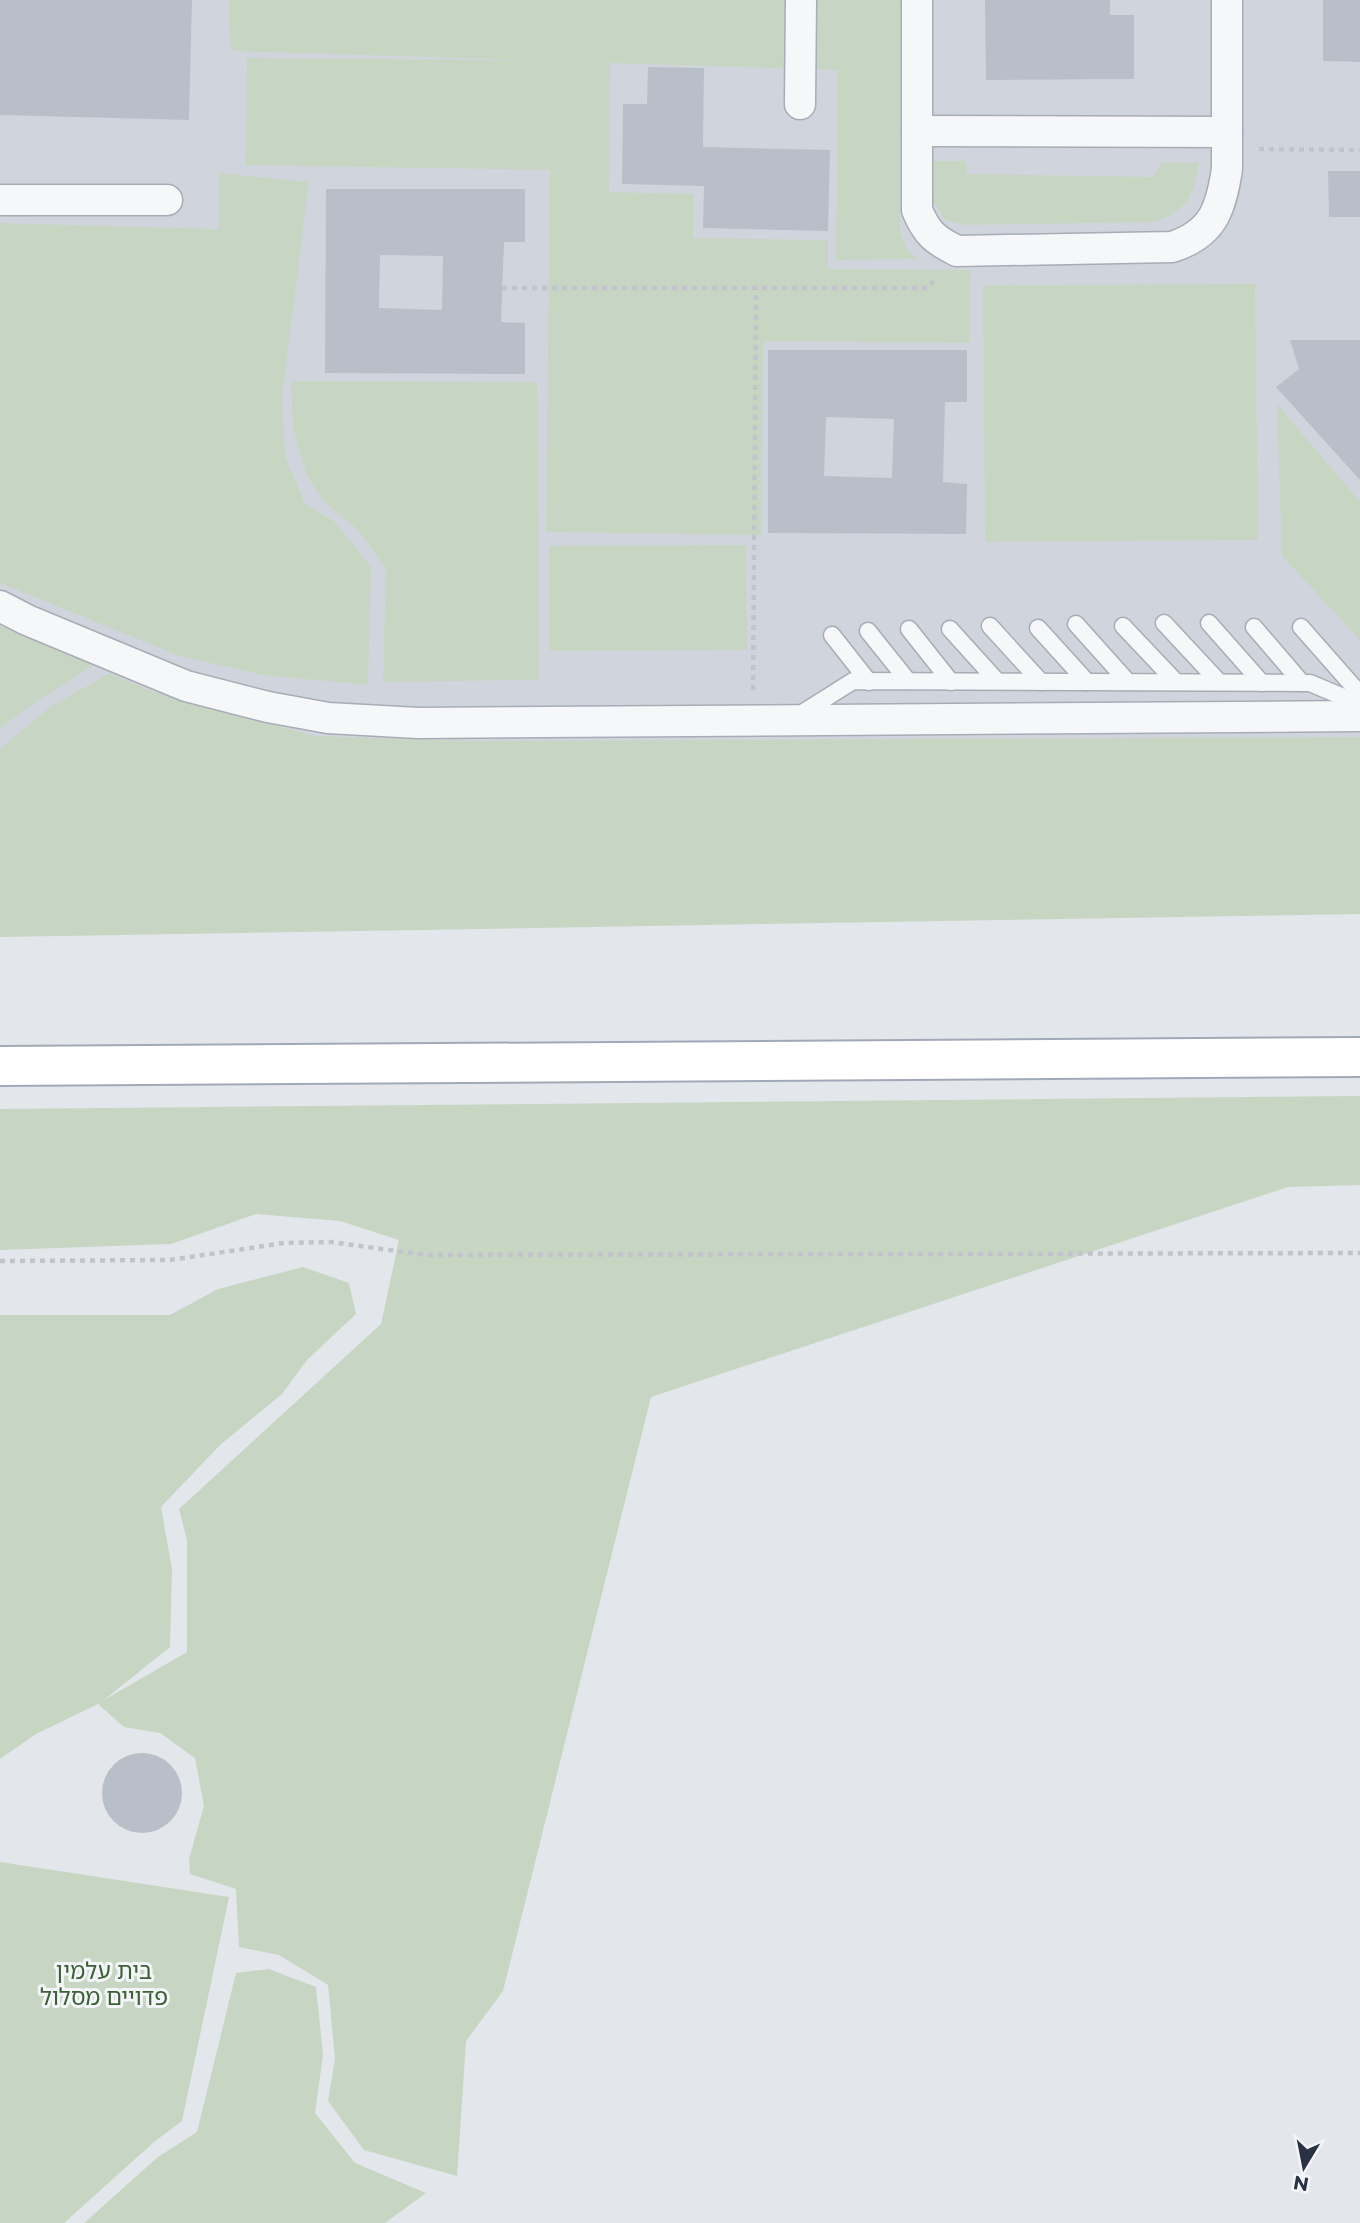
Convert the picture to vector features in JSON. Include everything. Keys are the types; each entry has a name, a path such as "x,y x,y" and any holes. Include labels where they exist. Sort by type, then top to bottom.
{"main road":[{"path":"0,1066 1360,1057"}],"street":[{"path":"800,104 801,0"},
{"path":"917,0 917,210 925,229 937,241 957,251 1172,247 1191,241 1212,223 1223,196 1227,169 1227,0"},
{"path":"917,131 1227,140"},
{"path":"0,200 167,200"},
{"path":"0,606 27,620 186,686 268,707 328,718 418,723 1360,716"}],"lane":[{"path":"1164,623 1219,682"},
{"path":"1209,623 1262,682"},
{"path":"1076,624 1128,682"},
{"path":"990,626 1041,682"},
{"path":"1124,626 1176,682"},
{"path":"1254,627 1302,683"},
{"path":"1301,627 1360,694"},
{"path":"1038,628 1087,682"},
{"path":"909,629 951,682"},
{"path":"950,629 997,681"},
{"path":"867,631 908,681"},
{"path":"832,635 869,682"},
{"path":"791,720 853,681 1310,683 1360,704"}],"path":[{"path":"1227,140 1360,150"},
{"path":"502,288 928,288 957,251"},
{"path":"753,720 756,288"},
{"path":"0,1261 170,1260 284,1243 331,1242 426,1255 1360,1253"}],"shaded area":[{"path":"0,0 1360,0 1360,803 0,911"}],"green space":[{"path":"229,0 901,0 900,233 907,249 918,259 836,260 838,70 610,63 609,192 693,194 693,238 828,240 828,269 970,270 969,343 763,341 761,535 546,532 550,170 246,165 247,58 527,60 231,51"},
{"path":"934,161 966,161 967,174 1153,177 1162,162 1199,163 1187,201 1175,212 1154,222 963,225 945,220 933,201"},
{"path":"219,173 309,182 282,398 285,456 305,504 334,521 371,567 368,685 262,675 180,656 0,583 0,223 219,229"},
{"path":"1255,284 1258,540 985,542 983,285"},
{"path":"291,381 537,382 539,680 383,682 386,568 358,530 323,501 307,476 293,428"},
{"path":"1277,404 1360,502 1360,640 1282,556"},
{"path":"746,545 747,650 550,651 549,546"},
{"path":"0,625 94,665 0,728"},
{"path":"110,673 148,690 314,736 474,741 1360,737 1360,914 0,937 0,749 50,707"},
{"path":"1360,1096 1360,1185 1288,1187 651,1397 503,1991 466,2041 457,2176 364,2150 328,2101 335,2059 328,1985 279,1955 239,1947 236,1889 190,1874 189,1859 204,1806 195,1758 160,1733 124,1727 98,1704 36,1734 0,1759 0,1315 170,1315 218,1289 303,1267 349,1283 356,1314 307,1360 282,1394 220,1445 161,1507 172,1569 170,1647 104,1700 187,1652 187,1540 179,1509 381,1324 399,1240 340,1221 256,1214 171,1244 0,1250 0,1109"},
{"name":"בית עלמין פדויים מסלול","path":"0,1862 229,1897 182,2121 154,2142 64,2223 0,2223"},
{"path":"269,1969 316,1987 323,2055 315,2113 355,2163 426,2193 385,2223 84,2223 158,2157 197,2132 236,1973"}],"building":[{"path":"0,0 192,0 189,120 0,115"},
{"path":"985,0 1110,0 1110,15 1134,15 1134,79 986,80"},
{"path":"1323,0 1360,0 1360,62 1323,61"},
{"path":"648,67 704,68 703,147 830,150 828,231 703,228 704,186 622,184 623,104 647,104"},
{"path":"1328,171 1360,171 1360,217 1329,217"},
{"path":"326,189 525,189 525,242 504,242 501,322 525,323 525,374 325,373","holes":["380,255 443,256 442,310 379,308"]},
{"path":"1290,340 1360,340 1360,480 1276,387 1299,369"},
{"path":"768,350 967,350 967,402 945,402 943,482 967,484 966,534 768,533","holes":["826,417 894,419 892,478 824,476"]},
{"path":"142,1753 157,1756 170,1765 179,1778 182,1793 179,1808 170,1821 157,1830 142,1833 127,1830 114,1821 105,1808 102,1793 105,1778 114,1765 127,1756"}]}
